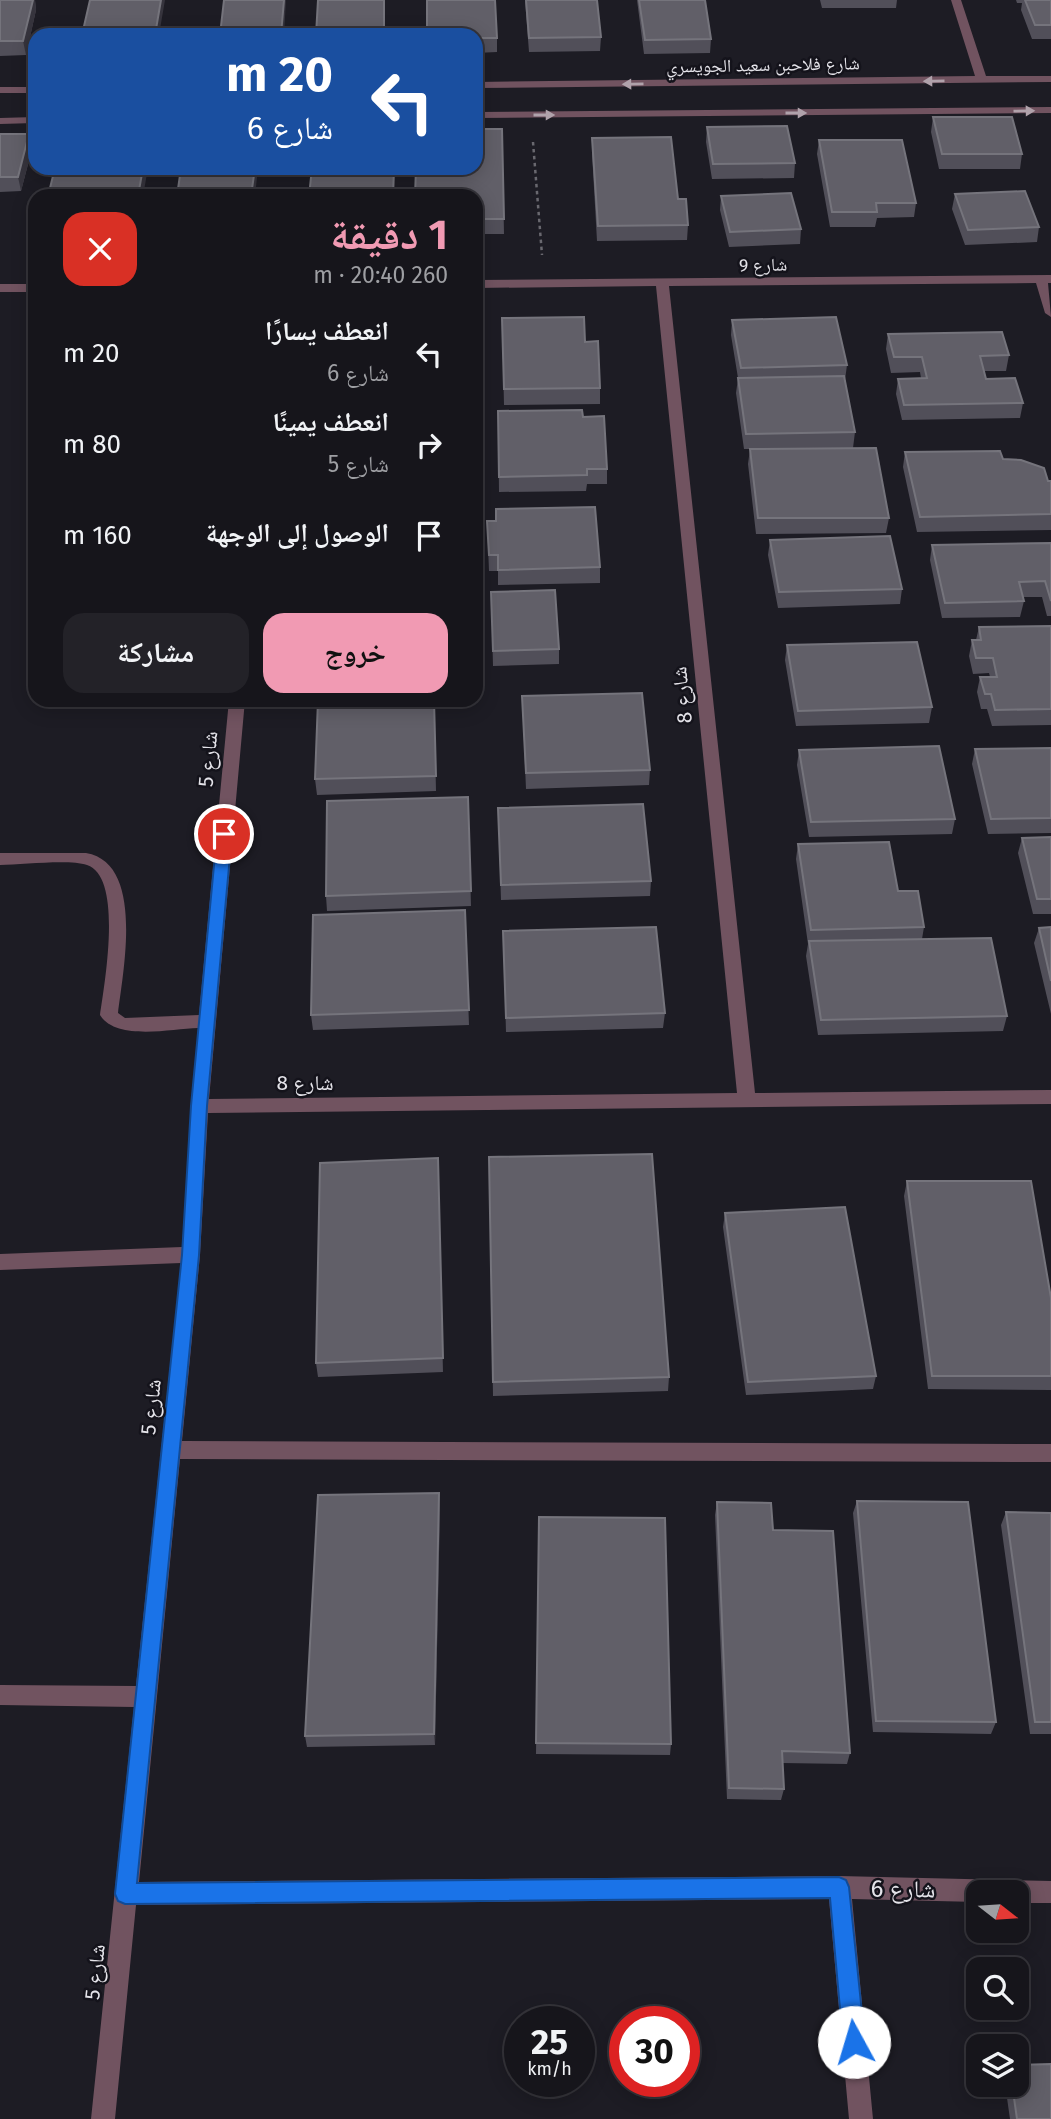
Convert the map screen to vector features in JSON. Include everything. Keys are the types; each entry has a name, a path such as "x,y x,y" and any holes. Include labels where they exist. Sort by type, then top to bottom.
{"street":[{"path":"956,0 982,80"},
{"name":"شارع فلاحبن سعيد الجويسري","path":"483,85 1051,79"},
{"path":"751,113 731,104 728,96 739,88 757,82"},
{"path":"0,90 28,90"},
{"path":"483,115 1051,110"},
{"path":"0,121 28,120"},
{"path":"1046,279 1051,313"},
{"name":"شارع 9","path":"483,284 1046,279"},
{"name":"شارع 8","path":"662,284 747,1102"},
{"path":"0,288 28,288"},
{"name":"شارع 5","path":"103,2119 169,1450 191,1255 199,1106 236,707"},
{"path":"0,859 93,860 109,873 118,913 109,1015 122,1025 207,1021"},
{"name":"شارع 8","path":"199,1106 1051,1097"},
{"path":"0,1262 191,1255"},
{"path":"169,1450 1051,1453"},
{"path":"0,1695 144,1697"},
{"name":"شارع 6","path":"125,1894 839,1887 1051,1892"},
{"name":"شارع 6","path":"839,1887 861,2119"}],"path":[{"path":"531,115 544,284"}],"building":[{"path":"0,0 33,0 23,41 0,41"},
{"path":"90,0 161,0 156,28 84,28"},
{"path":"224,0 284,0 282,28 221,28"},
{"path":"318,0 384,0 384,28 316,28"},
{"path":"427,0 495,0 497,38 483,38 483,28 427,28"},
{"path":"526,0 597,0 601,37 529,38"},
{"path":"639,0 705,0 711,39 645,40"},
{"path":"1025,0 1051,0 1051,25 1035,25"},
{"path":"933,117 1012,117 1022,154 942,154"},
{"path":"787,126 795,163 713,164 707,127"},
{"path":"483,129 502,129 504,219 483,219 483,189 415,189 416,175 483,175"},
{"path":"0,134 28,134 18,177 0,177"},
{"path":"671,137 678,199 686,199 688,225 598,226 592,138"},
{"path":"819,140 902,140 916,203 876,203 877,212 832,212"},
{"path":"53,175 142,175 139,189 50,189"},
{"path":"180,175 254,175 252,189 178,189"},
{"path":"311,175 394,175 393,189 310,189"},
{"path":"1025,191 1039,227 968,230 955,194"},
{"path":"791,193 801,229 730,232 721,196"},
{"path":"584,317 585,342 598,341 600,388 504,389 502,318"},
{"path":"836,317 847,365 741,368 732,320"},
{"path":"1002,332 1009,355 980,356 986,379 1015,378 1023,403 904,405 898,379 927,378 922,357 894,357 888,334"},
{"path":"844,376 855,432 746,434 738,378"},
{"path":"582,410 583,417 604,416 607,469 587,469 587,475 499,477 498,411"},
{"path":"876,448 889,518 758,518 750,449"},
{"path":"1000,451 1003,459 1021,460 1044,468 1048,481 1051,481 1051,514 920,517 905,452"},
{"path":"595,507 600,567 498,570 498,555 489,555 487,521 496,521 496,509"},
{"path":"890,536 902,589 779,592 770,540"},
{"path":"1051,543 1051,601 1045,581 1019,582 1024,601 945,603 932,545"},
{"path":"555,590 559,649 493,651 491,592"},
{"path":"1051,626 1051,709 995,710 991,694 985,694 980,677 997,677 993,658 976,658 972,640 981,640 979,627"},
{"path":"917,642 932,707 798,711 787,645"},
{"path":"642,693 650,770 526,773 522,696"},
{"path":"318,707 434,707 436,776 315,779"},
{"path":"939,746 955,819 811,822 799,750"},
{"path":"1051,748 1051,818 991,819 975,749"},
{"path":"468,797 471,891 326,896 327,801"},
{"path":"643,804 651,881 501,885 498,808"},
{"path":"1051,837 1051,899 1037,899 1022,838"},
{"path":"889,842 898,891 918,891 924,927 811,930 798,844"},
{"path":"465,910 469,1010 311,1015 313,915"},
{"path":"656,927 665,1013 506,1018 503,931"},
{"path":"1051,927 1051,981 1039,928"},
{"path":"991,938 1007,1016 821,1020 809,941"},
{"path":"652,1154 669,1377 493,1382 489,1157"},
{"path":"438,1158 443,1358 316,1363 320,1163"},
{"path":"907,1181 1031,1181 1051,1298 1051,1376 932,1376"},
{"path":"845,1207 876,1376 748,1382 725,1213"},
{"path":"439,1493 434,1734 305,1736 318,1495"},
{"path":"857,1501 968,1502 996,1722 876,1721"},
{"path":"717,1502 771,1503 773,1530 833,1531 850,1753 782,1751 784,1789 729,1788"},
{"path":"1006,1512 1051,1513 1051,1722 1035,1722"},
{"path":"539,1517 665,1518 671,1744 536,1743"},
{"path":"1051,2064 1051,2119 1017,2119 1014,2097 1029,2097 1029,2065"}],"route":[{"path":"224,834 199,1106 191,1255 125,1894 839,1887 854,2042"}]}
